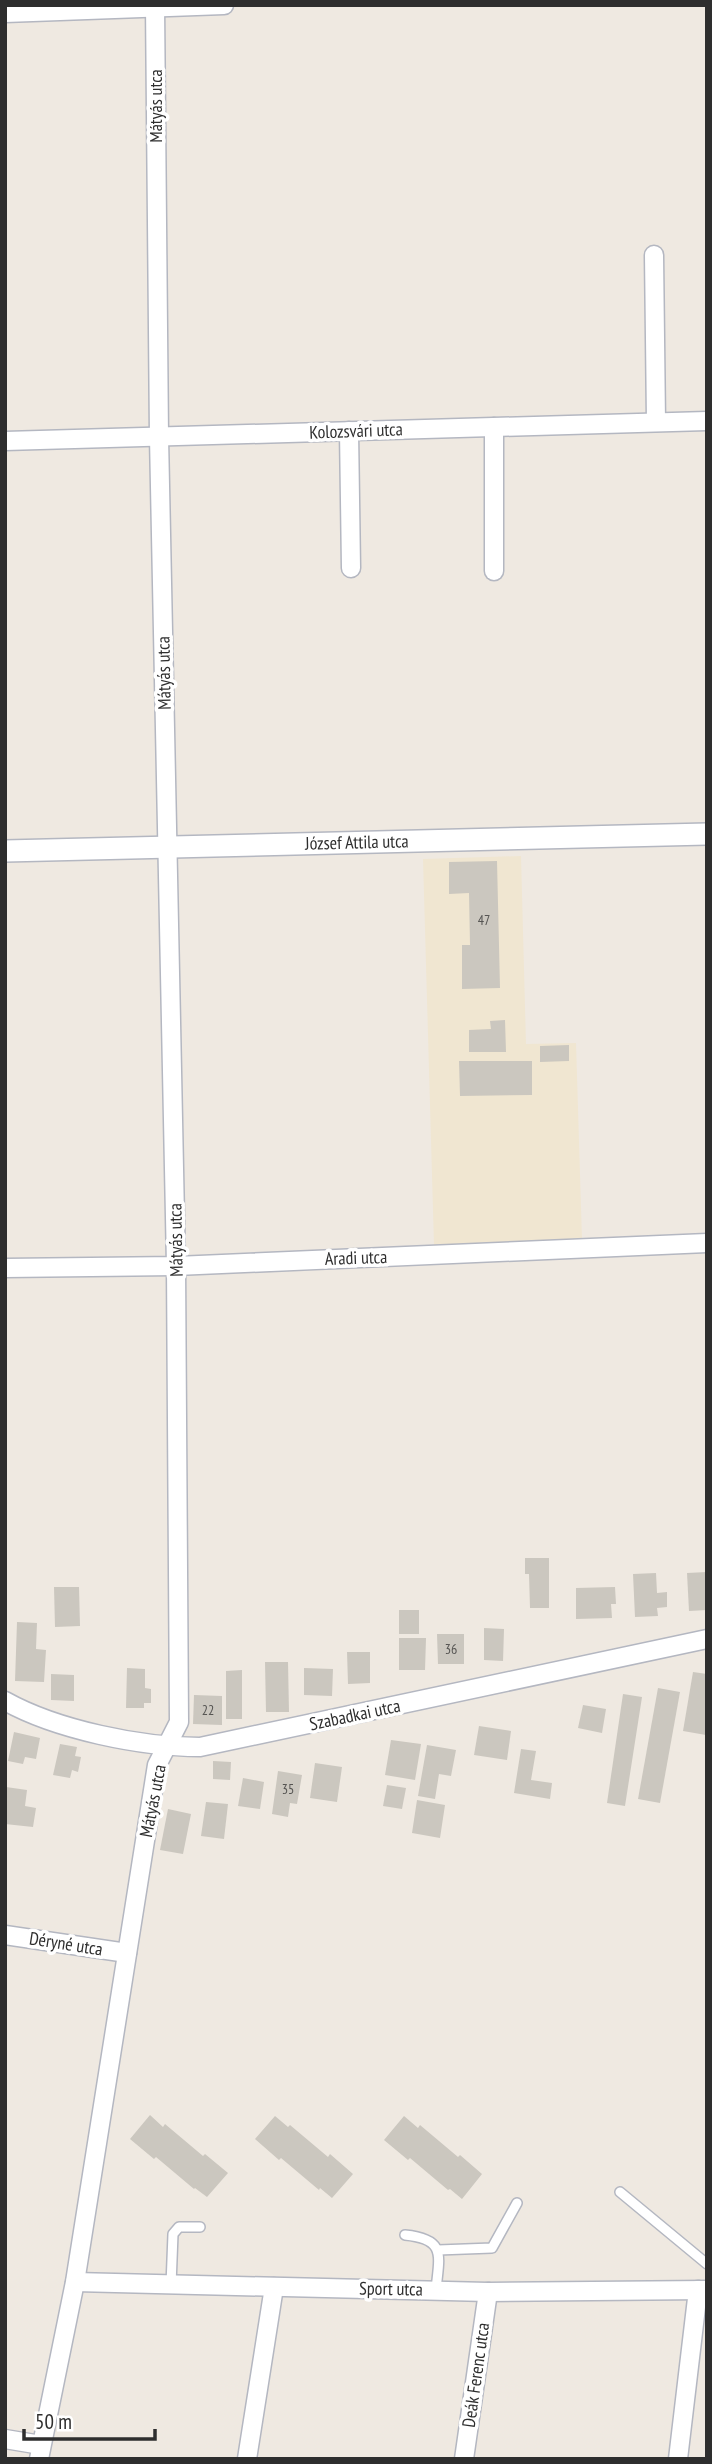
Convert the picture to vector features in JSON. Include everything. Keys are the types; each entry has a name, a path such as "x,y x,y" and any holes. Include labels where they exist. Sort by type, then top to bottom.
{"street":[{"path":"5,13 224,5"},
{"name":"Mátyás utca","path":"40,2452 75,2282 157,1765 179,1722 176,1266 159,437 155,6"},
{"path":"654,255 656,422"},
{"name":"Kolozsvári utca","path":"5,441 707,421"},
{"path":"494,427 494,571"},
{"path":"349,431 351,568"},
{"name":"József Attila utca","path":"5,851 707,834"},
{"name":"Aradi utca","path":"5,1268 176,1266 707,1243"},
{"name":"Szabadkai utca","path":"5,1701 68,1727 165,1747 201,1747 707,1639"},
{"name":"Déryné utca","path":"5,1935 127,1953"},
{"name":"Sport utca","path":"75,2282 488,2291 703,2290"},
{"path":"247,2459 274,2287"},
{"path":"678,2459 703,2290"},
{"name":"Deák Ferenc utca","path":"464,2459 488,2291"},
{"path":"5,2439 40,2452"}],"lane":[{"path":"620,2192 707,2264"},
{"path":"438,2250 492,2248 517,2203"},
{"path":"171,2285 173,2234 179,2227 200,2227"},
{"path":"405,2235 422,2237 435,2244 439,2254 436,2290"}],"shaded area":[{"path":"521,856 526,1044 576,1043 582,1240 434,1245 423,859"}],"building":[{"path":"497,861 500,988 462,989 462,945 470,945 469,893 449,894 449,862"},
{"path":"505,1020 506,1052 469,1052 469,1030 491,1029 490,1021"},
{"path":"569,1045 569,1061 540,1062 540,1046"},
{"path":"459,1061 532,1061 532,1095 460,1096"},
{"path":"525,1558 549,1558 549,1608 530,1608 529,1574 525,1574"},
{"path":"707,1572 707,1610 689,1611 687,1573"},
{"path":"656,1573 657,1593 667,1592 667,1607 657,1608 658,1616 635,1617 633,1574"},
{"path":"54,1587 79,1587 80,1626 55,1627"},
{"path":"615,1587 616,1604 611,1604 612,1618 576,1619 576,1588"},
{"path":"399,1610 419,1610 419,1634 399,1634"},
{"path":"17,1622 37,1623 36,1649 46,1650 44,1682 15,1681"},
{"path":"484,1628 504,1629 503,1661 484,1660"},
{"path":"437,1634 464,1634 464,1664 438,1664"},
{"path":"399,1638 426,1638 425,1670 399,1670"},
{"path":"347,1652 370,1652 370,1683 348,1684"},
{"path":"265,1662 288,1662 289,1712 266,1712"},
{"path":"127,1668 145,1669 145,1688 151,1689 151,1703 144,1703 144,1708 126,1708"},
{"path":"304,1668 333,1669 332,1696 304,1695"},
{"path":"242,1670 242,1719 226,1719 226,1671"},
{"path":"693,1672 707,1674 706,1735 683,1731"},
{"path":"51,1674 74,1675 74,1701 51,1700"},
{"path":"658,1688 680,1692 660,1803 638,1799"},
{"path":"623,1694 642,1697 625,1806 607,1803"},
{"path":"194,1695 222,1696 222,1725 193,1724"},
{"path":"583,1705 606,1709 602,1733 578,1728"},
{"path":"479,1726 511,1731 507,1760 474,1755"},
{"path":"14,1732 40,1738 36,1759 25,1757 23,1764 8,1761"},
{"path":"391,1740 421,1744 415,1780 385,1775"},
{"path":"60,1744 77,1747 75,1756 81,1757 78,1772 72,1770 70,1778 53,1775"},
{"path":"427,1745 456,1750 451,1776 439,1774 435,1799 418,1796"},
{"path":"521,1749 536,1751 531,1780 552,1783 550,1799 514,1793"},
{"path":"213,1761 231,1762 230,1780 213,1779"},
{"path":"315,1763 342,1767 337,1802 310,1798"},
{"path":"278,1771 302,1775 297,1804 290,1803 288,1817 272,1814"},
{"path":"243,1778 264,1782 260,1809 238,1806"},
{"path":"387,1785 406,1788 402,1809 383,1806"},
{"path":"6,1787 27,1790 25,1806 36,1808 33,1827 5,1824"},
{"path":"417,1800 445,1805 440,1838 412,1833"},
{"path":"206,1802 228,1804 224,1839 201,1836"},
{"path":"168,1809 191,1814 183,1854 160,1850"},
{"path":"150,2115 228,2173 207,2197 130,2139"},
{"path":"275,2116 328,2157 330,2154 353,2174 332,2198 255,2139"},
{"path":"404,2116 418,2128 420,2125 482,2174 462,2199 384,2140"}]}
